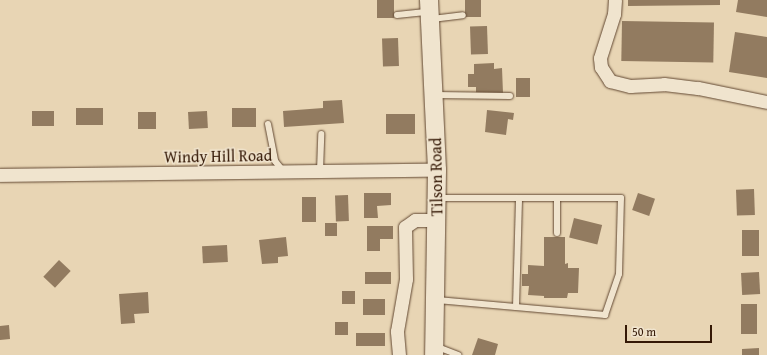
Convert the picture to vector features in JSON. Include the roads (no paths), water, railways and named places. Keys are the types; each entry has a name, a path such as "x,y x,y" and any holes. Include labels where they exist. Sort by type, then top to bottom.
{"street":[{"path":"614,0 614,14 600,58 601,67 610,81 630,86 664,84 698,88 767,102"},
{"name":"Tilson Road","path":"429,10 437,170 434,350"},
{"name":"Windy Hill Road","path":"0,175 437,170"},
{"path":"399,355 397,331 406,279 405,227 415,220 436,220"}],"lane":[{"path":"397,15 429,10 463,15"},
{"path":"434,95 510,96"},
{"path":"268,124 275,160 283,172"},
{"path":"320,171 322,134"},
{"path":"435,300 605,315 619,274 621,198 437,198"},
{"path":"516,307 519,198"},
{"path":"557,198 557,233"},
{"path":"434,350 458,355"}]}
